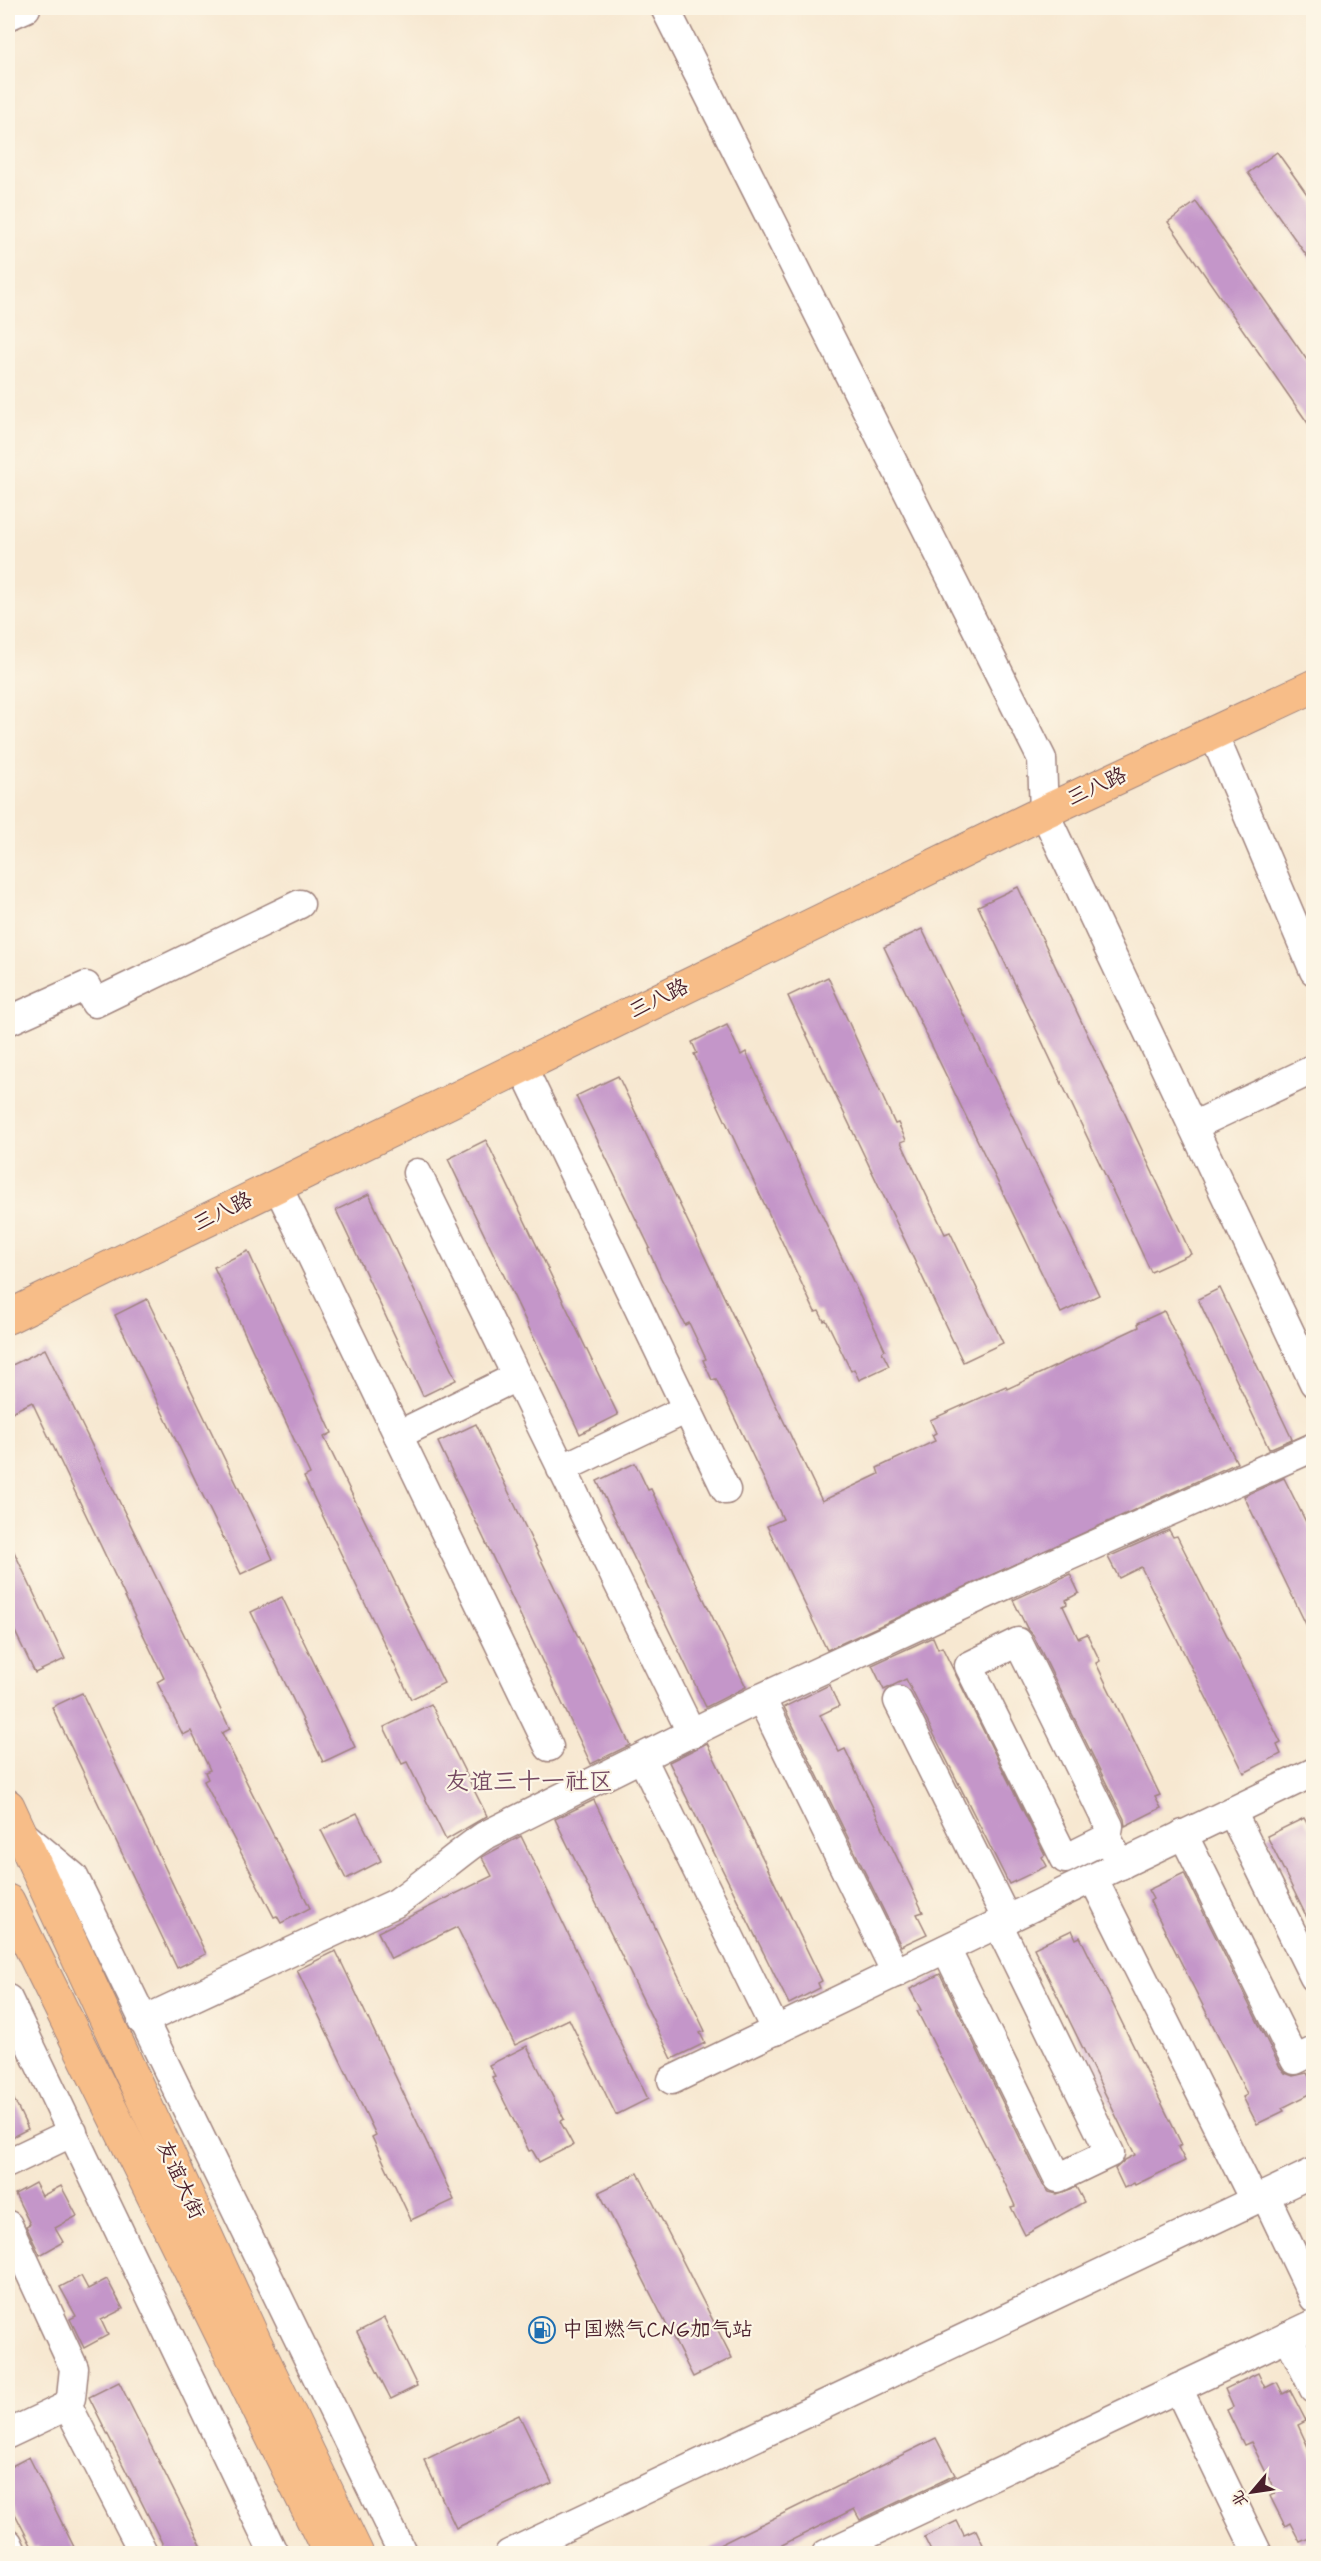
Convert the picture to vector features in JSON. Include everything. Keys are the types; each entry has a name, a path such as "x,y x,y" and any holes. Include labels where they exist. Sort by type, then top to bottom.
{"main road":[{"name":"三八路","path":"8,1317 1044,812 1314,686"},
{"name":"友谊大街","path":"14,1819 330,2553"},
{"name":"友谊大街","path":"8,1901 242,2346 357,2553"}],"street":[{"path":"8,16 26,8"},
{"path":"665,8 1042,759 1044,812 1314,1383"},
{"path":"1213,733 1314,971"},
{"path":"8,1021 86,986 95,1003 300,904"},
{"path":"522,1066 726,1490"},
{"path":"1192,1126 1314,1069"},
{"path":"417,1173 692,1734"},
{"path":"277,1185 549,1747"},
{"path":"398,1435 516,1377"},
{"path":"561,1469 687,1410"},
{"path":"142,2021 396,1903 456,1854 484,1836 761,1698 1049,1565 1314,1447"},
{"path":"1107,1838 1065,1859 969,1666 1018,1642 1109,1826 1107,1838 1121,1865"},
{"path":"761,1698 897,1973"},
{"path":"898,1701 1110,2153 1058,2178 946,1949"},
{"path":"642,1758 776,2031"},
{"path":"672,2080 1314,1772"},
{"path":"1232,1812 1314,1977"},
{"path":"14,1819 74,1876 142,2021 403,2553"},
{"path":"1183,1834 1295,2060 1314,2051"},
{"path":"1093,1878 1259,2198 1314,2298"},
{"path":"8,1999 274,2553"},
{"path":"8,2163 73,2132"},
{"path":"509,2553 1314,2172"},
{"path":"8,2225 70,2355 74,2368 71,2398 67,2404 8,2434"},
{"path":"826,2553 1314,2324"},
{"path":"1288,2336 1314,2389"},
{"path":"1178,2388 1258,2553"},
{"path":"67,2404 144,2553"},
{"path":"8,2543 13,2553"}],"building":[{"path":"1277,152 1314,204 1314,266 1248,173"},
{"path":"1196,202 1314,370 1314,432 1168,222"},
{"path":"1018,887 1191,1254 1151,1272 978,906"},
{"path":"922,929 1099,1295 1061,1313 884,947"},
{"path":"828,977 895,1124 898,1123 906,1140 901,1142 945,1234 950,1232 1003,1343 963,1362 788,996"},
{"path":"727,1025 741,1055 746,1052 885,1350 882,1352 889,1366 859,1380 854,1369 851,1371 826,1320 824,1321 819,1311 815,1312 694,1054 697,1053 692,1042"},
{"path":"618,1076 822,1501 879,1474 877,1468 935,1441 932,1435 936,1433 930,1420 1006,1386 1007,1389 1139,1327 1138,1323 1164,1311 1237,1463 827,1650 767,1526 783,1519 716,1379 712,1380 703,1360 706,1359 689,1323 685,1325 661,1278 648,1249 650,1248 576,1096"},
{"path":"486,1140 618,1415 580,1434 448,1159"},
{"path":"369,1194 456,1380 423,1396 336,1210"},
{"path":"248,1251 332,1433 324,1437 444,1683 411,1699 304,1477 310,1474 214,1267"},
{"path":"1220,1288 1292,1439 1269,1449 1198,1299"},
{"path":"147,1299 273,1559 241,1574 115,1315"},
{"path":"45,1349 230,1729 222,1733 310,1908 281,1923 277,1916 274,1917 204,1781 208,1779 205,1772 210,1770 191,1731 183,1735 157,1682 164,1678 32,1402 8,1414 8,1367"},
{"path":"476,1424 630,1745 591,1764 438,1442"},
{"path":"635,1463 648,1490 651,1489 746,1687 706,1707 597,1481"},
{"path":"1284,1478 1314,1538 1314,1641 1244,1496"},
{"path":"1169,1530 1173,1537 1177,1536 1281,1743 1277,1745 1281,1754 1244,1773 1141,1567 1119,1578 1108,1557"},
{"path":"8,1539 65,1659 35,1673 8,1617"},
{"path":"1070,1574 1079,1593 1066,1600 1067,1604 1063,1606 1078,1638 1087,1634 1100,1661 1096,1663 1160,1795 1155,1797 1161,1808 1125,1826 1124,1819 1033,1635 1013,1600"},
{"path":"282,1597 355,1747 323,1762 251,1612"},
{"path":"933,1637 938,1649 942,1647 1045,1855 1042,1857 1047,1866 1009,1884 906,1679 884,1690 872,1665"},
{"path":"829,1685 839,1706 820,1715 839,1752 845,1749 923,1912 917,1914 927,1934 901,1946 784,1707"},
{"path":"82,1693 206,1954 177,1968 52,1707"},
{"path":"431,1704 487,1816 446,1840 407,1762 402,1764 384,1727"},
{"path":"707,1743 822,1981 818,1983 820,1988 789,2004 669,1762"},
{"path":"594,1800 705,2031 700,2033 705,2043 672,2059 555,1819"},
{"path":"357,1813 381,1861 346,1879 321,1830"},
{"path":"1304,1818 1314,1836 1314,1932 1267,1836"},
{"path":"521,1836 648,2099 616,2115 569,2019 515,2045 457,1927 391,1959 378,1932 492,1876 482,1857"},
{"path":"1184,1873 1280,2067 1285,2073 1293,2076 1307,2073 1314,2086 1314,2092 1282,2108 1284,2111 1257,2124 1243,2097 1247,2095 1234,2067 1150,1901 1153,1899 1148,1890"},
{"path":"1072,1930 1076,1939 1080,1937 1182,2145 1178,2147 1185,2161 1124,2188 1115,2169 1135,2155 1034,1948"},
{"path":"336,1951 454,2200 411,2220 372,2137 376,2135 297,1970"},
{"path":"940,1974 1043,2185 1049,2192 1057,2194 1076,2187 1084,2202 1025,2235 1011,2207 1015,2206 1002,2177 917,2011 921,2010 910,1989"},
{"path":"527,2046 564,2119 560,2121 573,2145 539,2162 532,2150 529,2151 492,2077 495,2076 489,2065"},
{"path":"8,2087 28,2129 8,2139"},
{"path":"638,2173 732,2358 693,2377 599,2192"},
{"path":"35,2183 42,2196 61,2186 77,2216 55,2228 63,2242 40,2255 26,2226 30,2224 15,2194"},
{"path":"81,2276 88,2289 107,2279 123,2309 101,2320 108,2335 84,2348 70,2319 76,2316 60,2287"},
{"path":"384,2318 417,2386 391,2399 357,2332"},
{"path":"1258,2373 1265,2388 1277,2382 1283,2394 1290,2390 1306,2421 1298,2425 1314,2460 1314,2536 1300,2542 1290,2523 1285,2526 1270,2496 1276,2493 1251,2442 1244,2445 1227,2410 1233,2407 1225,2389"},
{"path":"119,2382 205,2553 167,2553 89,2397"},
{"path":"519,2415 552,2483 456,2528 424,2460"},
{"path":"936,2438 955,2475 860,2520 854,2509 766,2553 703,2553"},
{"path":"29,2457 77,2553 42,2553 38,2547 33,2549 8,2500 8,2468"},
{"path":"957,2521 964,2535 976,2530 987,2553 926,2553 931,2551 924,2537"}],"place":[{"name":"中国燃气CNG加气站","path":"542,2330"}],"district":[{"name":"友谊三十一社区","path":"529,1782"}]}
